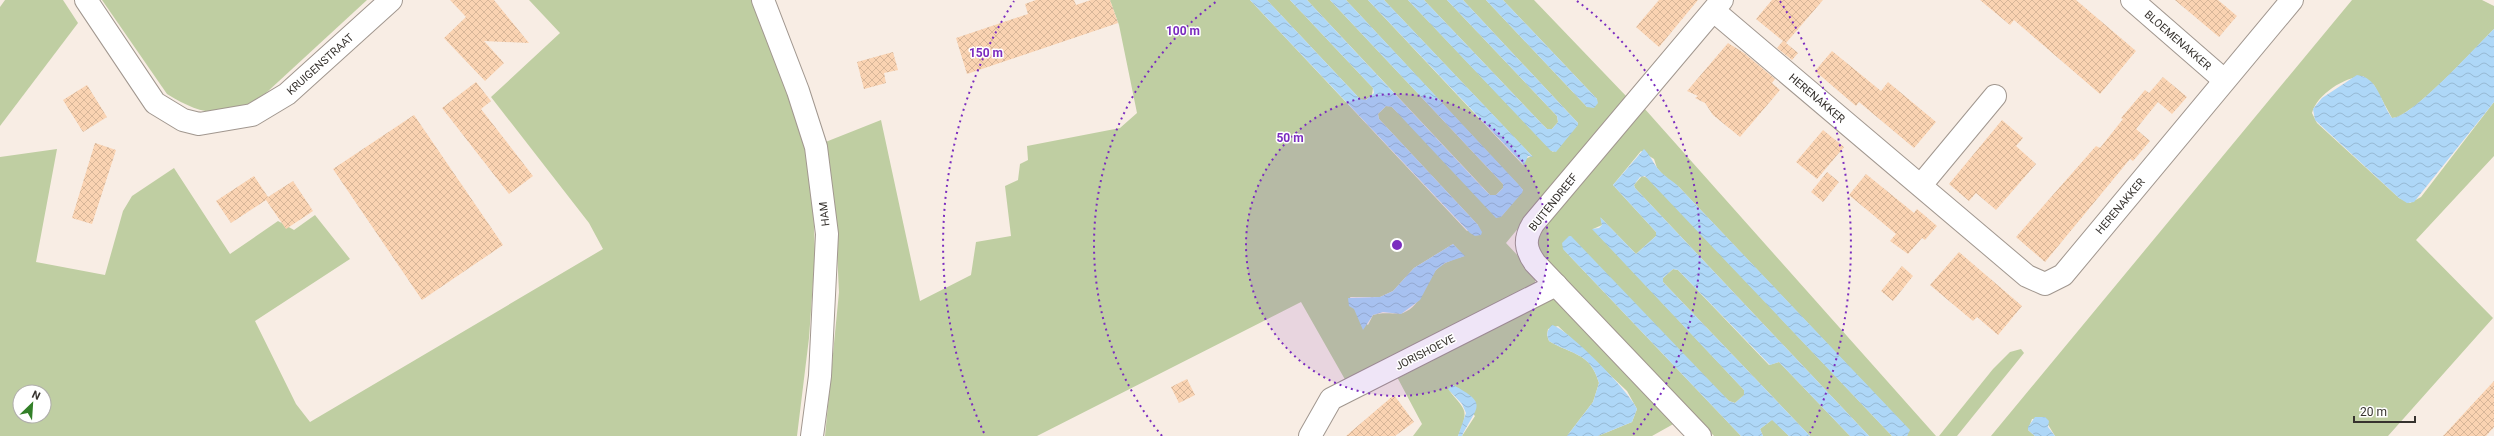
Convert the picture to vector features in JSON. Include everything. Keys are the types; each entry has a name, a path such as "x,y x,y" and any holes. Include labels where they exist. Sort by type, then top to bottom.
{"street":[{"name":"KRUIGENSTRAAT","path":"86,0 156,103 183,120 199,124 252,115 287,94 391,0"},
{"name":"HAM","path":"763,0 798,91 816,147 826,234 820,376 812,436"},
{"name":"BLOEMENAKKER","path":"2132,0 2224,80"},
{"name":"HERENAKKER","path":"1718,6 1921,185 2027,276 2046,284 2063,275 2292,0"},
{"name":"BUITENDREEF","path":"1700,436 1527,253 1526,235 1533,224 1718,6"},
{"path":"1921,185 1995,96"},
{"name":"JORISHOEVE","path":"1310,436 1331,399 1556,285"}],"green space":[{"path":"5,0 63,0 78,23 0,126 0,7"},
{"path":"102,0 367,0 266,93 240,108 217,112 194,108 167,94"},
{"path":"529,0 755,0 805,142 813,197 815,254 809,338 797,436 0,436 0,157 57,149 36,262 105,275 123,211 132,196 174,168 230,254 278,221 294,230 315,215 350,259 255,321 296,404 310,422 603,249 589,223 491,97 560,33"},
{"path":"1110,0 1250,0 1467,231 1478,225 1379,119 1378,114 1386,106 1392,107 1501,217 1523,190 1346,0 1368,0 1523,165 1525,159 1532,156 1384,0 1408,0 1553,152 1578,123 1463,0 1486,0 1587,107 1597,99 1503,0 1534,0 1627,97 1506,243 1535,274 1535,286 1347,383 1301,302 1037,436 825,436 839,292 836,231 823,143 881,120 920,301 971,275 976,242 1011,236 1005,186 1018,180 1020,164 1028,160 1027,146 1120,128 1137,113 1119,25","holes":["1453,244 1464,256 1446,263 1437,269 1415,305 1410,309 1403,313 1382,313 1373,315 1368,325 1359,318 1350,297 1380,297 1393,291 1414,268"]},
{"path":"1267,0 1290,0 1373,88 1372,95 1364,101 1360,99"},
{"path":"1307,0 1330,0 1503,184 1503,188 1496,195 1490,195"},
{"path":"1424,0 1447,0 1557,116 1558,122 1552,129 1547,129 1540,122"},
{"path":"2352,0 2482,0 2494,6 2494,29 2428,95 2414,107 2401,115 2392,118 2374,85 2363,76 2340,83 2326,93 2315,106 2312,113 2317,123 2399,198 2410,203 2421,197 2494,102 2494,156 2416,240 2493,318 2388,436 2055,436 2044,418 2032,419 2028,430 2035,436 1991,436"},
{"path":"1644,108 1936,436 1907,436 1909,430 1679,187 1664,176 1657,168 1654,159 1641,151 1613,185 1656,232 1656,236 1636,254 1601,218 1602,225 1593,229 1744,390 1744,395 1735,403 1729,401 1563,249 1741,436 1714,436 1536,250 1535,238"},
{"path":"1642,176 1648,178 1892,436 1869,436 1635,188 1634,185"},
{"path":"1673,269 1678,270 1769,365 1779,362 1850,436 1810,436 1663,282 1663,278"},
{"path":"1558,299 1677,422 1652,436 1598,436 1632,422 1637,409 1627,391 1558,326 1548,329 1547,335 1549,341 1579,356 1591,365 1599,383 1593,402 1567,436 1462,436 1475,416 1448,389 1464,410 1464,420 1458,436 1413,436 1422,424 1396,375 1542,300"},
{"path":"2021,349 2024,353 1957,436 1939,436 1993,369 2010,352"},
{"path":"1773,419 1789,436 1763,436 1760,429"}],"water":[{"path":"1250,0 1267,0 1360,99 1366,100 1374,93 1373,88 1290,0 1307,0 1481,186 1490,195 1496,195 1503,188 1503,184 1330,0 1346,0 1519,185 1523,190 1522,193 1501,217 1496,218 1392,107 1386,106 1378,114 1379,119 1478,225 1482,232 1481,235 1475,236 1470,233"},
{"path":"1368,0 1384,0 1533,157 1528,156 1524,165"},
{"path":"1408,0 1424,0 1540,122 1547,129 1552,129 1558,122 1557,116 1447,0 1463,0 1578,123 1578,125 1556,152 1551,151"},
{"path":"1486,0 1503,0 1597,99 1598,103 1594,108 1587,107"},
{"path":"2494,29 2494,102 2414,202 2407,203 2399,198 2315,120 2313,109 2322,98 2357,75 2370,80 2392,118 2401,115 2414,106 2444,80"},
{"path":"1644,149 1661,172 1679,187 1910,430 1907,436 1892,436 1645,176 1640,177 1634,185 1635,188 1869,436 1850,436 1779,362 1770,365 1678,270 1673,269 1663,278 1663,282 1810,436 1789,436 1772,420 1760,429 1763,436 1741,436 1563,249 1562,243 1569,236 1571,236 1729,401 1735,403 1744,395 1744,390 1592,229 1599,228 1602,225 1600,217 1636,254 1656,236 1656,232 1613,185"},
{"path":"1453,244 1465,256 1445,263 1436,270 1420,300 1401,314 1383,312 1373,315 1363,330 1354,309 1349,306 1348,298 1380,297 1393,291 1414,268"},
{"path":"1552,325 1560,329 1584,349 1612,376 1637,409 1632,422 1598,436 1567,436 1593,402 1599,383 1591,365 1579,356 1549,341 1548,332"},
{"path":"1453,385 1472,397 1477,406 1462,436 1458,436 1466,413 1462,404 1448,389"},
{"path":"2035,417 2045,417 2049,421 2048,427 2055,436 2035,436 2028,430 2028,427"}],"building":[{"path":"450,0 494,0 529,43 484,41 504,63 485,81 444,38 466,17"},
{"path":"1036,0 1074,0 1076,5 1091,0 1110,0 1118,23 967,74 956,38 1028,14 1025,4"},
{"path":"1659,0 1698,0 1659,47 1636,27"},
{"path":"1772,0 1823,0 1786,43 1798,53 1792,60 1777,48 1783,41 1756,19"},
{"path":"1980,0 2076,0 2136,51 2100,94 2014,20 2010,25"},
{"path":"2175,0 2218,0 2237,16 2219,37"},
{"path":"1728,43 1744,53 1775,79 1772,83 1780,90 1740,137 1713,115 1705,103 1695,98 1698,96 1687,91"},
{"path":"1832,51 1881,91 1888,82 1936,122 1914,148 1859,102 1856,106 1815,71"},
{"path":"893,52 898,70 884,73 886,83 864,89 857,62"},
{"path":"2163,77 2187,97 2172,114 2158,102 2136,129 2150,141 2133,161 2130,159 2045,262 2016,237 2096,146 2100,148 2123,119 2121,118 2145,90 2149,93"},
{"path":"476,82 491,101 481,109 533,176 509,194 442,108"},
{"path":"87,85 107,117 83,132 63,100"},
{"path":"414,115 503,245 422,300 333,169"},
{"path":"2002,120 2023,138 2016,146 2036,164 1996,210 1976,193 1969,201 1949,184"},
{"path":"1823,130 1844,147 1817,179 1796,162"},
{"path":"95,143 116,150 92,224 72,218"},
{"path":"1827,172 1839,182 1823,202 1811,192"},
{"path":"1866,174 1914,213 1917,209 1937,226 1925,240 1922,238 1908,254 1890,241 1896,234 1849,195"},
{"path":"254,176 268,197 293,181 313,211 286,229 266,200 231,223 216,201"},
{"path":"1959,252 2022,306 1998,335 1977,317 1973,321 1930,285"},
{"path":"1902,266 1913,276 1893,301 1881,291"},
{"path":"1187,379 1195,395 1179,403 1171,387"},
{"path":"2494,381 2494,427 2486,436 2443,436"},
{"path":"1394,395 1414,422 1395,436 1346,436"}]}
